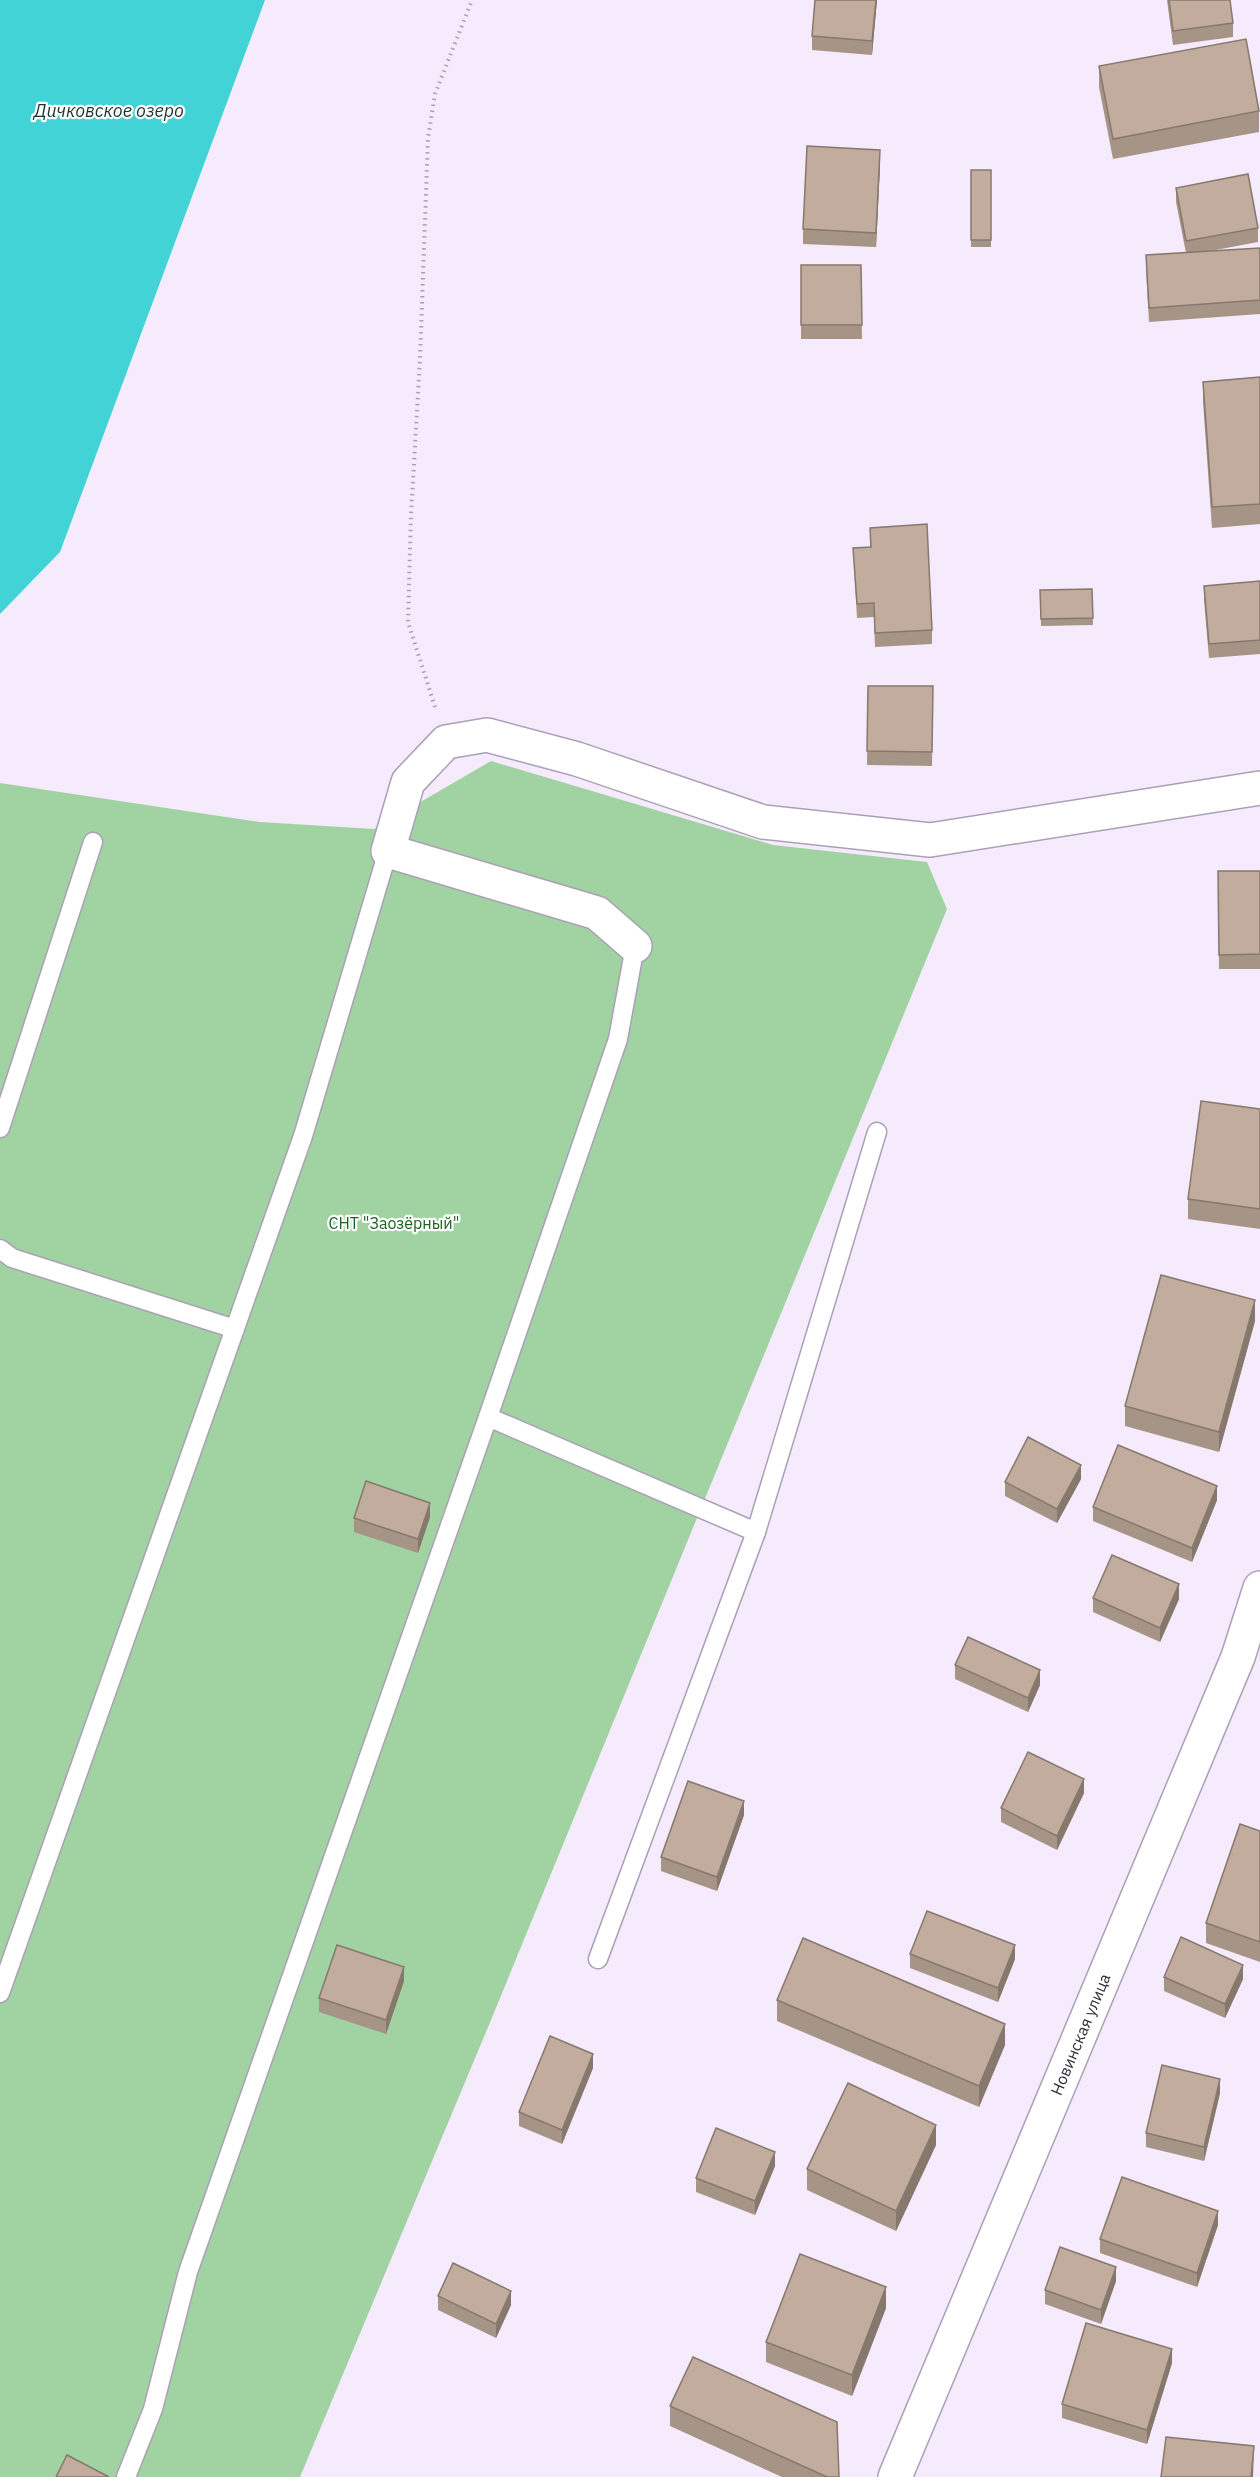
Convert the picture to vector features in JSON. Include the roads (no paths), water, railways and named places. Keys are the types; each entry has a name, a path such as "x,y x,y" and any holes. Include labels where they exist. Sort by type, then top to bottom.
{"street":[{"path":"635,946 597,913 388,851 408,782 446,742 488,735 577,759 763,822 930,840 1260,788"},
{"name":"Новинская улица","path":"895,2477 1238,1657 1260,1588"}],"lane":[{"path":"0,1128 93,842"},
{"path":"0,1993 303,1136 388,851"},
{"path":"126,2477 153,2409 188,2272 618,1039 635,946"},
{"path":"598,1959 756,1532 878,1132"},
{"path":"0,1249 12,1258 235,1329"},
{"path":"488,1417 756,1532"}],"water":[{"name":"Дичковское озеро","path":"0,0 265,0 60,552 0,614"}],"park label":[{"name":"СНТ \"Заозёрный\"","path":"394,1223"}]}
